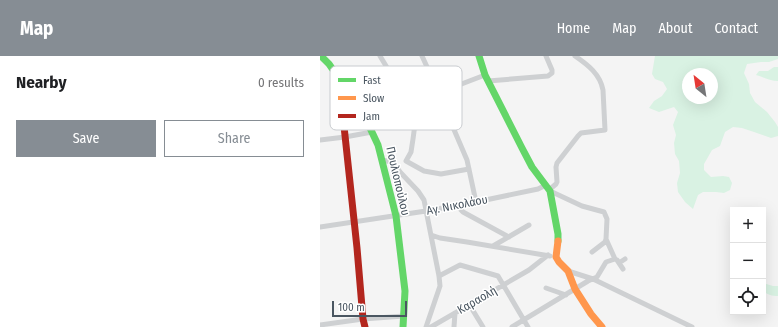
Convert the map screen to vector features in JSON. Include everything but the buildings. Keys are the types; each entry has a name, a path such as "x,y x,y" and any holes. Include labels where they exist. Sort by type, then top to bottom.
{"street":[{"name":"Πουλιοπούλου","path":"322,56 331,66"},
{"path":"380,56 386,66"},
{"path":"422,56 426,66"},
{"path":"480,56 487,78 522,148 532,167 548,188 555,216 558,238 556,257 568,271 575,289 591,314 602,327"},
{"path":"462,86 487,78 548,76 552,73 552,70 546,56"},
{"path":"548,188 556,184 557,163 578,136 584,132 605,130 602,84 595,72 585,62 575,56"},
{"path":"344,130 365,327"},
{"path":"382,160 395,164 400,164 406,161 411,152 414,130"},
{"path":"454,130 467,160 476,202"},
{"name":"Πουλιοπούλου","path":"372,132 378,145 396,216 406,291 403,327"},
{"path":"320,140 372,132"},
{"path":"406,161 424,171 441,174 469,169"},
{"path":"395,164 424,200 440,276 440,286 426,327"},
{"path":"548,188 582,206 604,212 607,219 606,239 615,259 623,269"},
{"name":"Αγ. Νικολάου","path":"320,227 426,211 548,188"},
{"path":"456,205 463,212 509,237"},
{"path":"493,246 529,225"},
{"path":"431,235 440,238 556,257"},
{"path":"592,252 605,242 606,239"},
{"name":"Καραολή","path":"431,327 529,270 548,255"},
{"path":"619,263 625,258"},
{"path":"512,327 597,277 606,262 615,259"},
{"path":"440,276 460,265 498,276 528,327"},
{"path":"568,271 593,279 692,327"},
{"path":"546,288 566,295"},
{"path":"470,304 483,327"},
{"path":"454,327 455,313"},
{"path":"320,325 363,319 404,316"}],"green space":[{"path":"655,56 778,56 778,59 769,62 747,64 744,73 749,84 750,93 755,102 767,112 778,127 778,136 771,138 742,128 733,127 725,132 720,146 712,150 704,164 704,170 711,177 729,177 732,183 730,190 724,193 703,192 698,195 693,209 685,202 678,192 677,183 680,173 679,161 675,154 674,143 676,135 673,125 678,112 674,107 659,112 649,108 667,89 663,82 655,79 652,74"},
{"path":"774,67 778,67 778,81 756,75 759,71 768,71"},
{"path":"766,284 778,286 778,296 767,293"}],"traffic: fast":[{"path":"321,56 330,66"},
{"path":"479,56 485,75 522,148 532,167 550,191 558,241"},
{"path":"371,130 378,145 396,216 405,291 403,327"}],"traffic: slow":[{"path":"558,241 556,257 568,271 575,289 591,314 602,327"}],"traffic: jam":[{"path":"344,130 365,327"}]}
